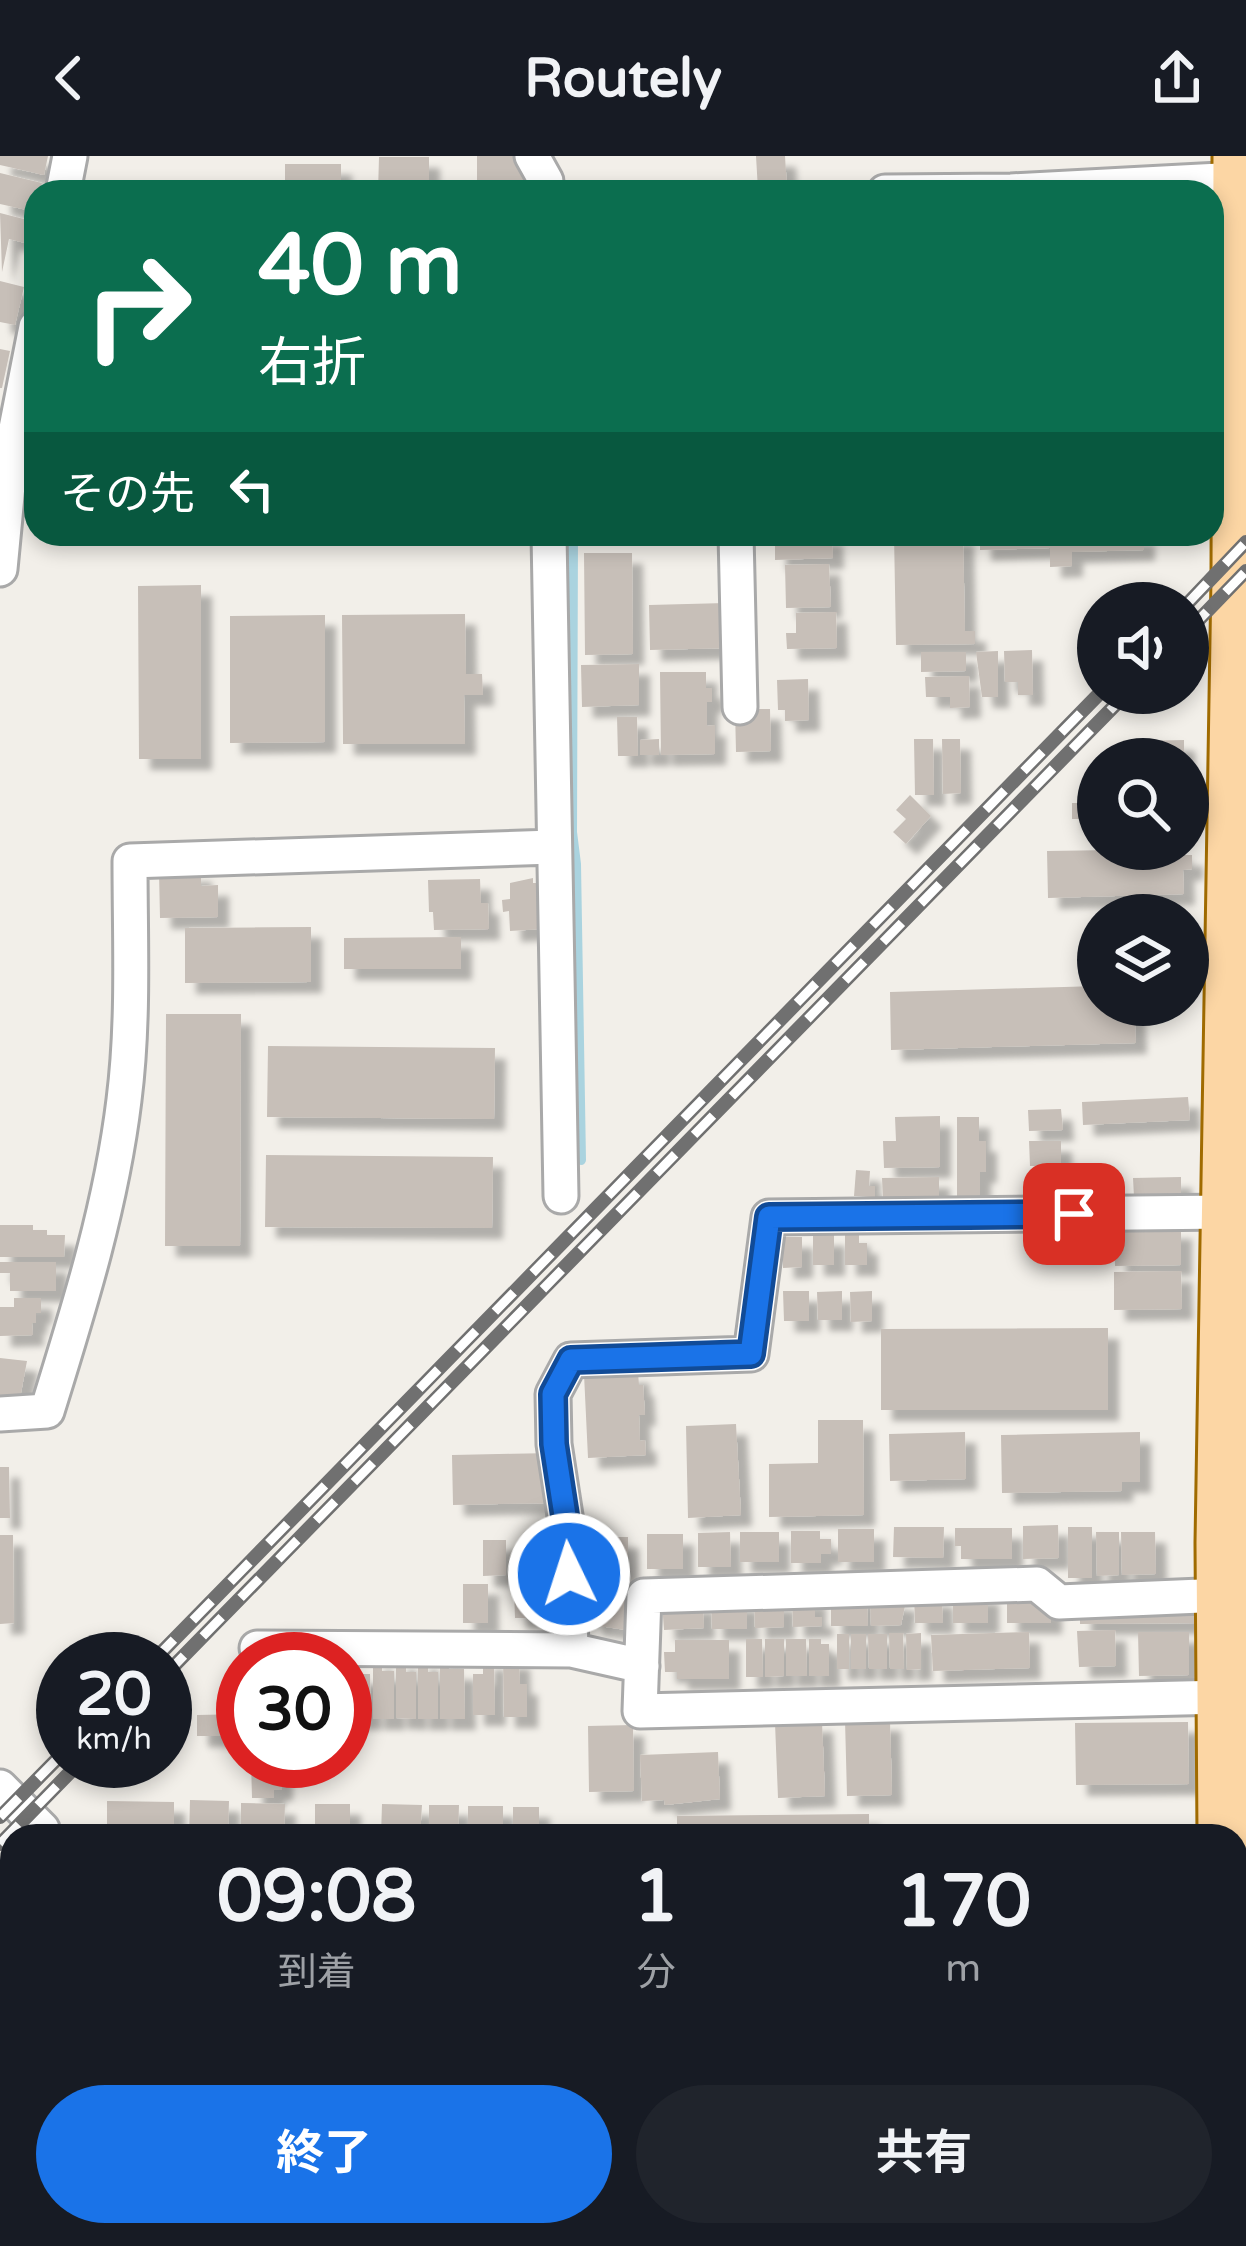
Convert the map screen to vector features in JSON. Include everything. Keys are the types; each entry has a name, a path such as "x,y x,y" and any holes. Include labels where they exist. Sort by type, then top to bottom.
{"main road":[{"path":"1224,1824 1225,1595 1234,1543 1228,1212 1242,632 1225,462 1239,168"}],"street":[{"path":"1120,180 1239,168"},
{"path":"0,569 6,452 24,377"},
{"path":"549,546 560,1196"},
{"path":"736,546 740,707"},
{"path":"0,1414 47,1411 100,1238 124,1095 130,862 553,847"},
{"path":"571,1650 568,1535 554,1444 553,1394 571,1360 751,1354 769,1217 1228,1212"},
{"path":"1224,1697 640,1711 644,1596 1037,1584 1059,1602 1225,1595"},
{"path":"372,1649 571,1650 642,1666"},
{"path":"0,1787 38,1824"}],"building":[{"path":"0,156 48,156 44,175 0,165"},
{"path":"477,156 524,156 524,180 477,180"},
{"path":"756,156 785,156 786,180 757,180"},
{"path":"379,157 429,157 429,180 378,180"},
{"path":"285,164 341,164 341,180 285,180"},
{"path":"0,173 29,180 24,180 24,209 0,204"},
{"path":"0,213 24,219 24,243 9,239 2,272"},
{"path":"0,281 24,287 15,325 0,322"},
{"path":"0,349 10,351 2,388 0,388"},
{"path":"775,546 832,546 833,558 775,560"},
{"path":"894,546 963,546 965,631 975,631 975,644 896,645"},
{"path":"980,546 1144,546 1144,550 1072,552 1072,566 1050,567 1050,548 980,550"},
{"path":"584,553 632,553 633,654 585,655"},
{"path":"829,564 831,607 786,608 785,565"},
{"path":"201,585 201,759 139,759 138,586"},
{"path":"726,603 727,648 650,650 649,605"},
{"path":"836,612 837,648 787,649 786,633 796,633 796,613"},
{"path":"465,614 466,674 482,674 483,695 464,695 465,744 343,744 342,615"},
{"path":"325,615 325,742 230,743 230,616"},
{"path":"1032,650 1033,695 1018,695 1018,682 1005,682 1004,651"},
{"path":"998,651 998,697 982,697 976,652"},
{"path":"921,652 966,652 966,671 921,672"},
{"path":"639,664 639,705 582,707 581,665"},
{"path":"660,672 706,672 706,688 712,688 707,726 715,725 715,754 661,755"},
{"path":"969,676 970,707 950,708 950,697 926,697 925,677"},
{"path":"808,679 809,720 785,721 785,710 778,710 777,680"},
{"path":"735,709 770,709 771,751 736,752"},
{"path":"617,717 637,717 638,756 618,756"},
{"path":"659,739 659,755 640,755 640,740"},
{"path":"914,739 933,739 934,795 915,795"},
{"path":"942,739 960,739 961,793 943,794"},
{"path":"910,795 931,816 906,844 893,832 906,819 896,810"},
{"path":"1047,851 1077,851 1077,870 1183,870 1184,894 1048,898"},
{"path":"201,871 201,886 218,885 218,917 160,918 159,872"},
{"path":"533,878 533,883 540,883 542,929 510,931 509,911 503,912 502,900 510,899 510,883"},
{"path":"480,879 481,903 488,903 489,929 434,930 428,880"},
{"path":"311,927 311,982 185,983 185,928"},
{"path":"461,937 461,969 344,969 344,938"},
{"path":"1077,987 1077,1026 1135,1026 1136,1043 891,1050 890,992"},
{"path":"166,1014 241,1014 240,1246 165,1246"},
{"path":"268,1046 495,1048 494,1119 267,1117"},
{"path":"1188,1097 1190,1120 1083,1125 1082,1102"},
{"path":"1061,1109 1063,1130 1029,1131 1028,1110"},
{"path":"940,1116 940,1167 884,1168 883,1141 896,1141 895,1117"},
{"path":"957,1117 979,1117 979,1141 986,1141 980,1198 957,1198"},
{"path":"1029,1141 1061,1141 1061,1166 1030,1166"},
{"path":"266,1155 493,1157 492,1228 265,1227"},
{"path":"856,1170 870,1171 869,1186 875,1186 875,1197 854,1196"},
{"path":"1060,1175 1061,1198 1030,1198 1030,1176"},
{"path":"939,1177 939,1199 883,1200 882,1178"},
{"path":"1181,1177 1181,1196 1134,1197 1133,1178"},
{"path":"0,1225 33,1225 33,1230 47,1230 47,1235 65,1235 64,1257 0,1257"},
{"path":"1181,1228 1181,1265 1115,1266 1114,1229"},
{"path":"813,1235 834,1235 834,1265 813,1265"},
{"path":"845,1235 859,1235 859,1243 867,1243 867,1265 845,1265"},
{"path":"782,1237 802,1237 802,1267 783,1268"},
{"path":"0,1262 56,1262 56,1291 10,1291 10,1273 0,1273"},
{"path":"1181,1271 1182,1309 1114,1310 1114,1272"},
{"path":"783,1291 809,1291 809,1321 784,1321"},
{"path":"842,1291 842,1320 818,1320 817,1292"},
{"path":"872,1291 872,1321 851,1322 850,1292"},
{"path":"14,1298 41,1298 33,1335 0,1336 0,1307 14,1307"},
{"path":"1108,1328 1108,1410 881,1410 881,1329"},
{"path":"0,1358 27,1361 20,1398 0,1396"},
{"path":"638,1372 645,1415 639,1415 640,1441 645,1440 646,1455 588,1458 584,1374"},
{"path":"818,1420 863,1420 864,1515 769,1517 769,1464 818,1463"},
{"path":"736,1424 741,1515 688,1518 686,1426"},
{"path":"965,1432 966,1479 890,1481 889,1434"},
{"path":"1140,1432 1140,1482 1122,1482 1122,1491 1002,1493 1001,1435"},
{"path":"553,1453 553,1503 453,1505 452,1455"},
{"path":"0,1467 9,1467 10,1518 0,1518"},
{"path":"1058,1525 1059,1558 1023,1559 1023,1526"},
{"path":"894,1527 944,1527 943,1558 893,1557"},
{"path":"1068,1527 1092,1527 1092,1578 1068,1578"},
{"path":"955,1528 1012,1528 1012,1559 961,1559"},
{"path":"838,1529 874,1529 874,1562 838,1562"},
{"path":"791,1531 820,1531 820,1539 831,1539 831,1554 821,1554 821,1563 791,1563"},
{"path":"730,1532 731,1567 698,1567 698,1533"},
{"path":"740,1532 779,1532 779,1562 740,1562"},
{"path":"1096,1532 1119,1532 1119,1575 1097,1576"},
{"path":"1121,1532 1155,1532 1156,1574 1122,1575"},
{"path":"647,1534 683,1534 683,1569 647,1569"},
{"path":"0,1535 13,1535 14,1623 0,1624"},
{"path":"595,1537 628,1537 628,1572 595,1572"},
{"path":"483,1540 506,1540 506,1575 483,1576"},
{"path":"554,1543 554,1597 548,1597 548,1618 515,1618 514,1590 522,1589 522,1544"},
{"path":"463,1584 488,1584 488,1623 463,1623"},
{"path":"588,1588 628,1588 633,1631 592,1625"},
{"path":"1007,1592 1051,1606 1051,1623 1007,1623"},
{"path":"953,1593 988,1593 988,1623 953,1623"},
{"path":"867,1594 868,1626 831,1626 831,1595"},
{"path":"870,1595 906,1601 901,1625 871,1626"},
{"path":"815,1596 815,1617 822,1617 822,1626 793,1627 792,1597"},
{"path":"914,1596 942,1596 943,1623 915,1623"},
{"path":"747,1600 747,1629 712,1629 711,1601"},
{"path":"754,1600 784,1600 784,1627 755,1628"},
{"path":"703,1601 704,1628 664,1630 662,1603"},
{"path":"1080,1607 1196,1607 1197,1623 1080,1624"},
{"path":"1115,1630 1116,1666 1079,1667 1077,1631"},
{"path":"1029,1632 1030,1668 933,1671 931,1635"},
{"path":"1138,1632 1189,1632 1189,1675 1139,1676"},
{"path":"889,1633 903,1633 904,1669 890,1669"},
{"path":"921,1633 921,1669 907,1670 906,1634"},
{"path":"837,1634 849,1634 849,1669 837,1669"},
{"path":"851,1634 866,1634 866,1669 851,1669"},
{"path":"868,1634 887,1634 887,1669 869,1669"},
{"path":"746,1639 762,1639 763,1677 746,1677"},
{"path":"765,1639 784,1639 784,1676 765,1677"},
{"path":"786,1639 806,1639 807,1676 786,1676"},
{"path":"809,1639 829,1644 829,1676 809,1676"},
{"path":"675,1640 729,1640 729,1679 677,1679 677,1672 665,1672 664,1652 675,1652"},
{"path":"503,1658 519,1658 520,1684 527,1684 527,1717 504,1717"},
{"path":"373,1659 382,1659 382,1671 394,1671 394,1719 373,1719"},
{"path":"396,1659 406,1659 406,1672 416,1672 416,1719 396,1718"},
{"path":"418,1659 428,1659 428,1672 438,1672 438,1719 418,1719"},
{"path":"440,1659 449,1659 449,1669 464,1669 465,1719 440,1719"},
{"path":"483,1659 494,1659 495,1715 473,1715 473,1674 483,1674"},
{"path":"197,1715 216,1715 216,1736 197,1736"},
{"path":"845,1720 890,1720 892,1795 847,1796"},
{"path":"822,1721 825,1796 778,1798 775,1723"},
{"path":"1188,1722 1189,1784 1076,1785 1075,1723"},
{"path":"633,1725 634,1791 589,1792 588,1726"},
{"path":"718,1752 720,1799 665,1805 664,1800 642,1801 640,1755"},
{"path":"252,1788 282,1788 274,1790 274,1798 252,1798"},
{"path":"190,1800 229,1801 228,1824 189,1824"},
{"path":"107,1801 174,1802 174,1824 107,1824"},
{"path":"241,1803 285,1804 284,1824 241,1824"},
{"path":"315,1804 350,1804 350,1824 315,1824"},
{"path":"382,1804 422,1805 421,1824 381,1824"},
{"path":"429,1805 459,1805 458,1824 429,1824"},
{"path":"468,1806 503,1806 503,1824 468,1824"},
{"path":"513,1807 539,1807 539,1824 513,1824"},
{"path":"869,1814 869,1824 677,1824 677,1816"}],"waterway":[{"path":"573,546 572,832 581,1160"}],"railway":[{"path":"1208,582 1246,542"},
{"path":"1209,609 1246,571"},
{"path":"181,1632 1079,714"},
{"path":"192,1647 1106,714"},
{"path":"0,1817 36,1780"},
{"path":"20,1824 55,1788"}],"route":[{"path":"569,1574 553,1394 571,1360 751,1354 769,1217 1074,1214"}]}
